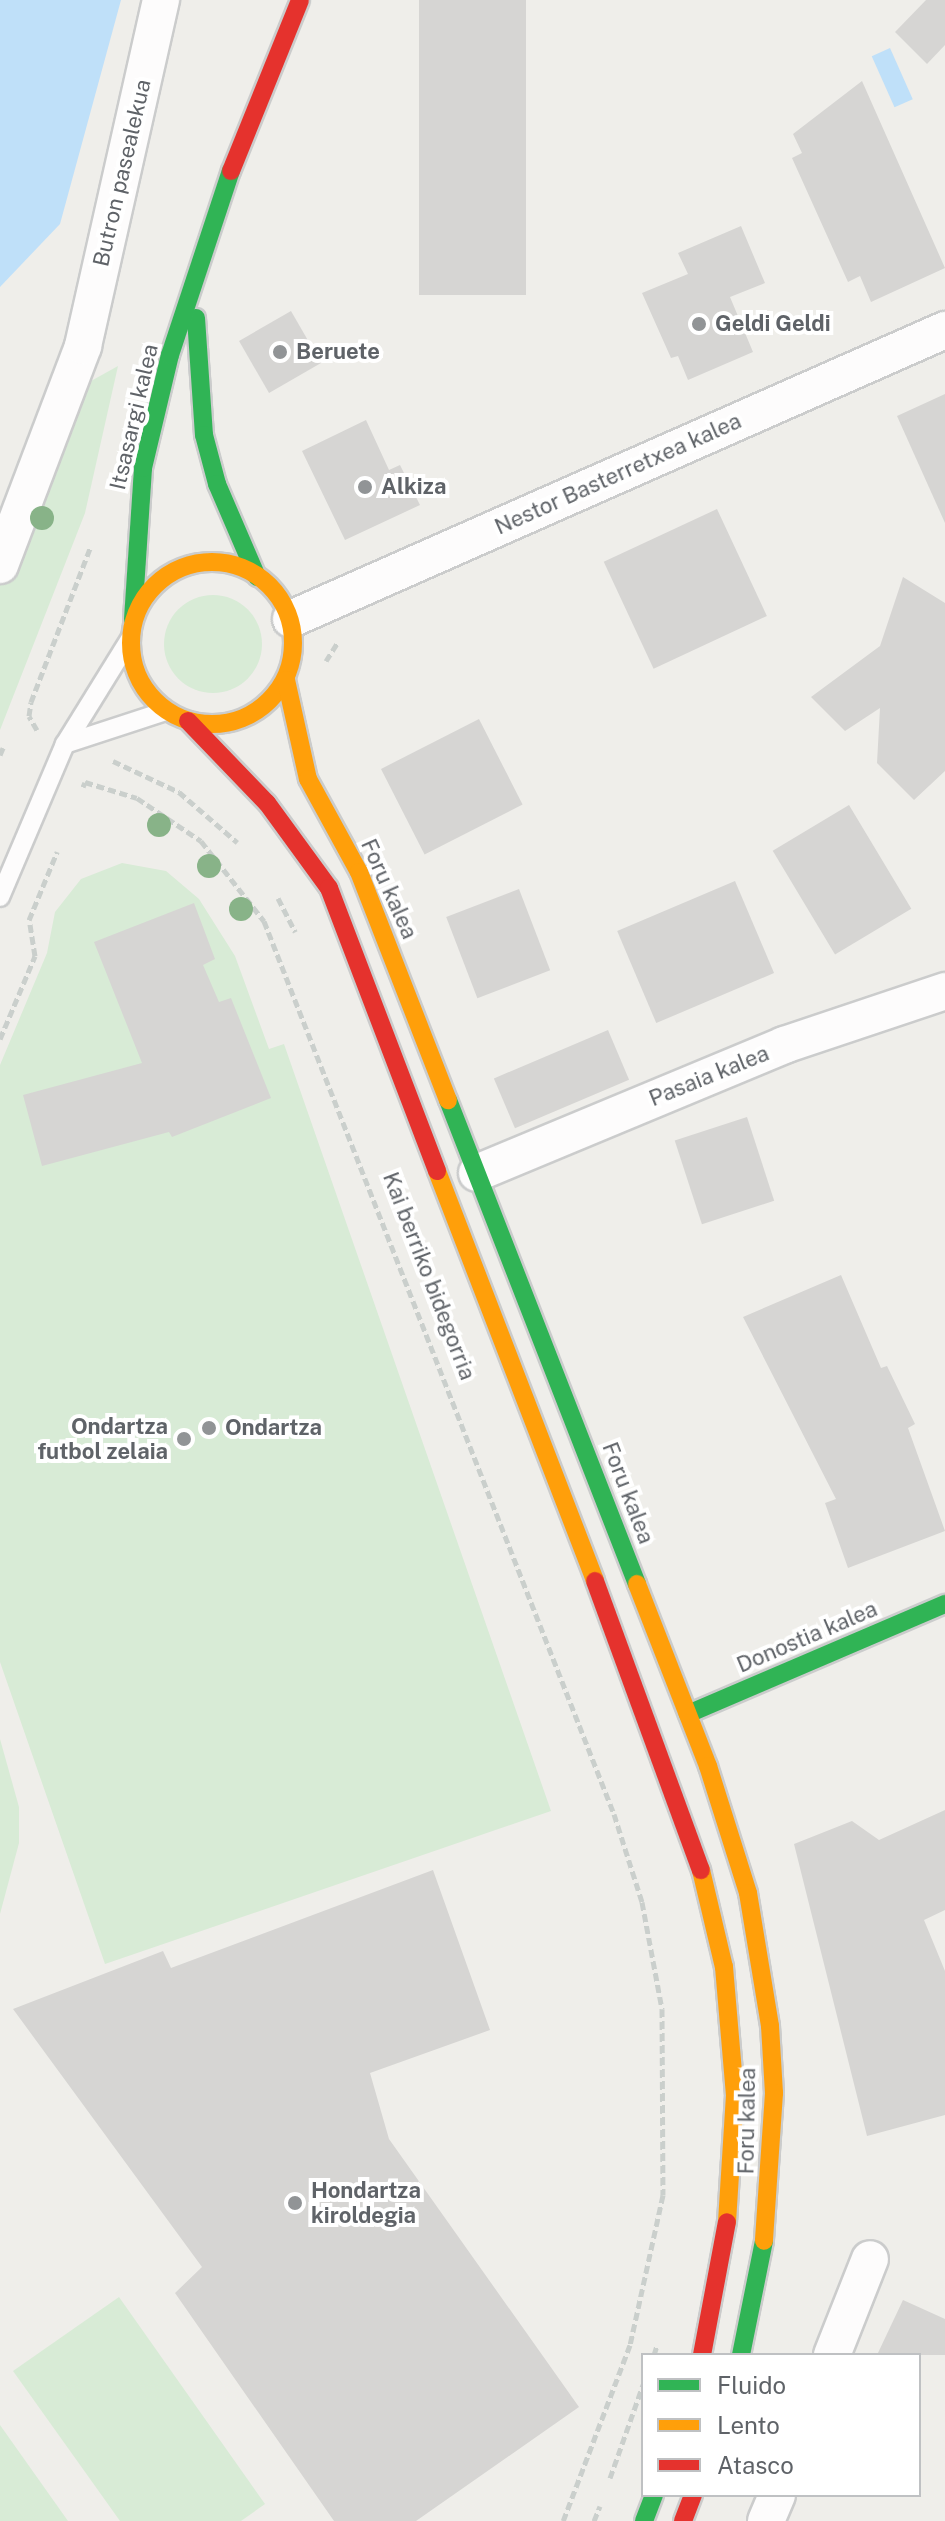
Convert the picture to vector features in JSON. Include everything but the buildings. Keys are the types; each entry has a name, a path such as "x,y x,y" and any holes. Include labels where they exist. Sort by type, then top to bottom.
{"street":[{"name":"Butron pasealekua","path":"0,565 83,346 161,0"},
{"name":"Itsasargi kalea","path":"133,619 143,468 170,355 199,277 229,175 300,0"},
{"name":"Itsasargi kalea","path":"199,277 195,338 204,435 221,496 257,577"},
{"name":"Nestor Basterretxea kalea","path":"291,619 945,330"},
{"path":"209,561 243,567 273,587 291,619 294,649 286,680 262,709 226,724 188,721 166,711 146,691 134,667 130,639 133,619 150,589 176,569 209,561"},
{"name":"Foru kalea","path":"286,680 308,779 359,872 688,1714 745,1880 770,2026 771,2175 763,2254 741,2353"},
{"name":"Foru kalea","path":"188,721 267,803 329,888 694,1841 724,1967 735,2095 725,2247 702,2353"},
{"name":"Pasaia kalea","path":"477,1173 784,1045 945,991"},
{"name":"Donostia kalea","path":"688,1714 945,1604"},
{"path":"833,2353 870,2259"},
{"path":"644,2521 653,2497"},
{"path":"683,2521 692,2497"},
{"path":"766,2521 776,2497"}],"lane":[{"path":"0,897 65,744 130,639"},
{"path":"65,744 166,711"}],"path":[{"path":"94,538 31,702 34,727 65,744 179,792 247,853"},
{"path":"0,755 3,748"},
{"path":"80,796 85,782 137,798 201,841 264,921 614,1814 642,1902 662,2009 663,2195 630,2345 563,2521"},
{"path":"0,1039 35,956 29,920 63,837"},
{"path":"274,890 301,948"},
{"path":"655,2353 660,2334"},
{"path":"607,2487 641,2391"},
{"path":"594,2521 602,2502"}],"green space":[{"path":"118,366 85,513 0,730 0,508 46,406"},
{"path":"213,595 232,598 248,609 259,625 262,644 259,663 248,679 232,690 213,693 194,690 178,679 167,663 164,644 167,625 178,609 194,598"},
{"name":"Ondartza futbol zelaia","path":"122,863 166,871 199,899 235,956 269,1049 284,1044 551,1811 105,1964 0,1662 0,1065 47,953 55,912 81,879"},
{"path":"0,1739 19,1807 19,1843 0,1914"},
{"path":"119,2297 265,2504 241,2521 120,2521 13,2371"},
{"path":"0,2425 68,2521 0,2521"}],"water":[{"path":"0,0 121,0 60,224 0,287"},
{"path":"890,48 913,99 895,107 872,56"}],"traffic: fast":[{"path":"133,619 143,468 170,355 231,171"},
{"path":"196,318 204,435 217,484 257,577"},
{"path":"448,1100 637,1584"},
{"path":"688,1714 945,1604"},
{"path":"741,2353 764,2241"},
{"path":"644,2521 653,2497"}],"traffic: slow":[{"path":"212,562 243,568 269,586 287,612 293,643 287,674 269,700 243,718 212,724 181,718 155,700 137,674 131,643 137,612 155,586 181,568 212,562"},
{"path":"286,680 308,779 359,872 448,1100"},
{"path":"437,1171 595,1581"},
{"path":"637,1584 708,1766 748,1893 770,2026 774,2093 764,2241"},
{"path":"701,1870 724,1967 735,2095 727,2222"}],"traffic: jam":[{"path":"231,171 300,0"},
{"path":"188,721 267,803 329,888 437,1171"},
{"path":"595,1581 701,1870"},
{"path":"702,2353 727,2222"},
{"path":"683,2521 692,2497"}],"place":[{"name":"Geldi Geldi","path":"699,324"},
{"name":"Beruete","path":"280,352"},
{"name":"Alkiza","path":"365,487"},
{"name":"Ondartza","path":"209,1428"},
{"name":"Ondartza futbol zelaia","path":"184,1439"},
{"name":"Hondartza kiroldegia","path":"295,2203"}]}
